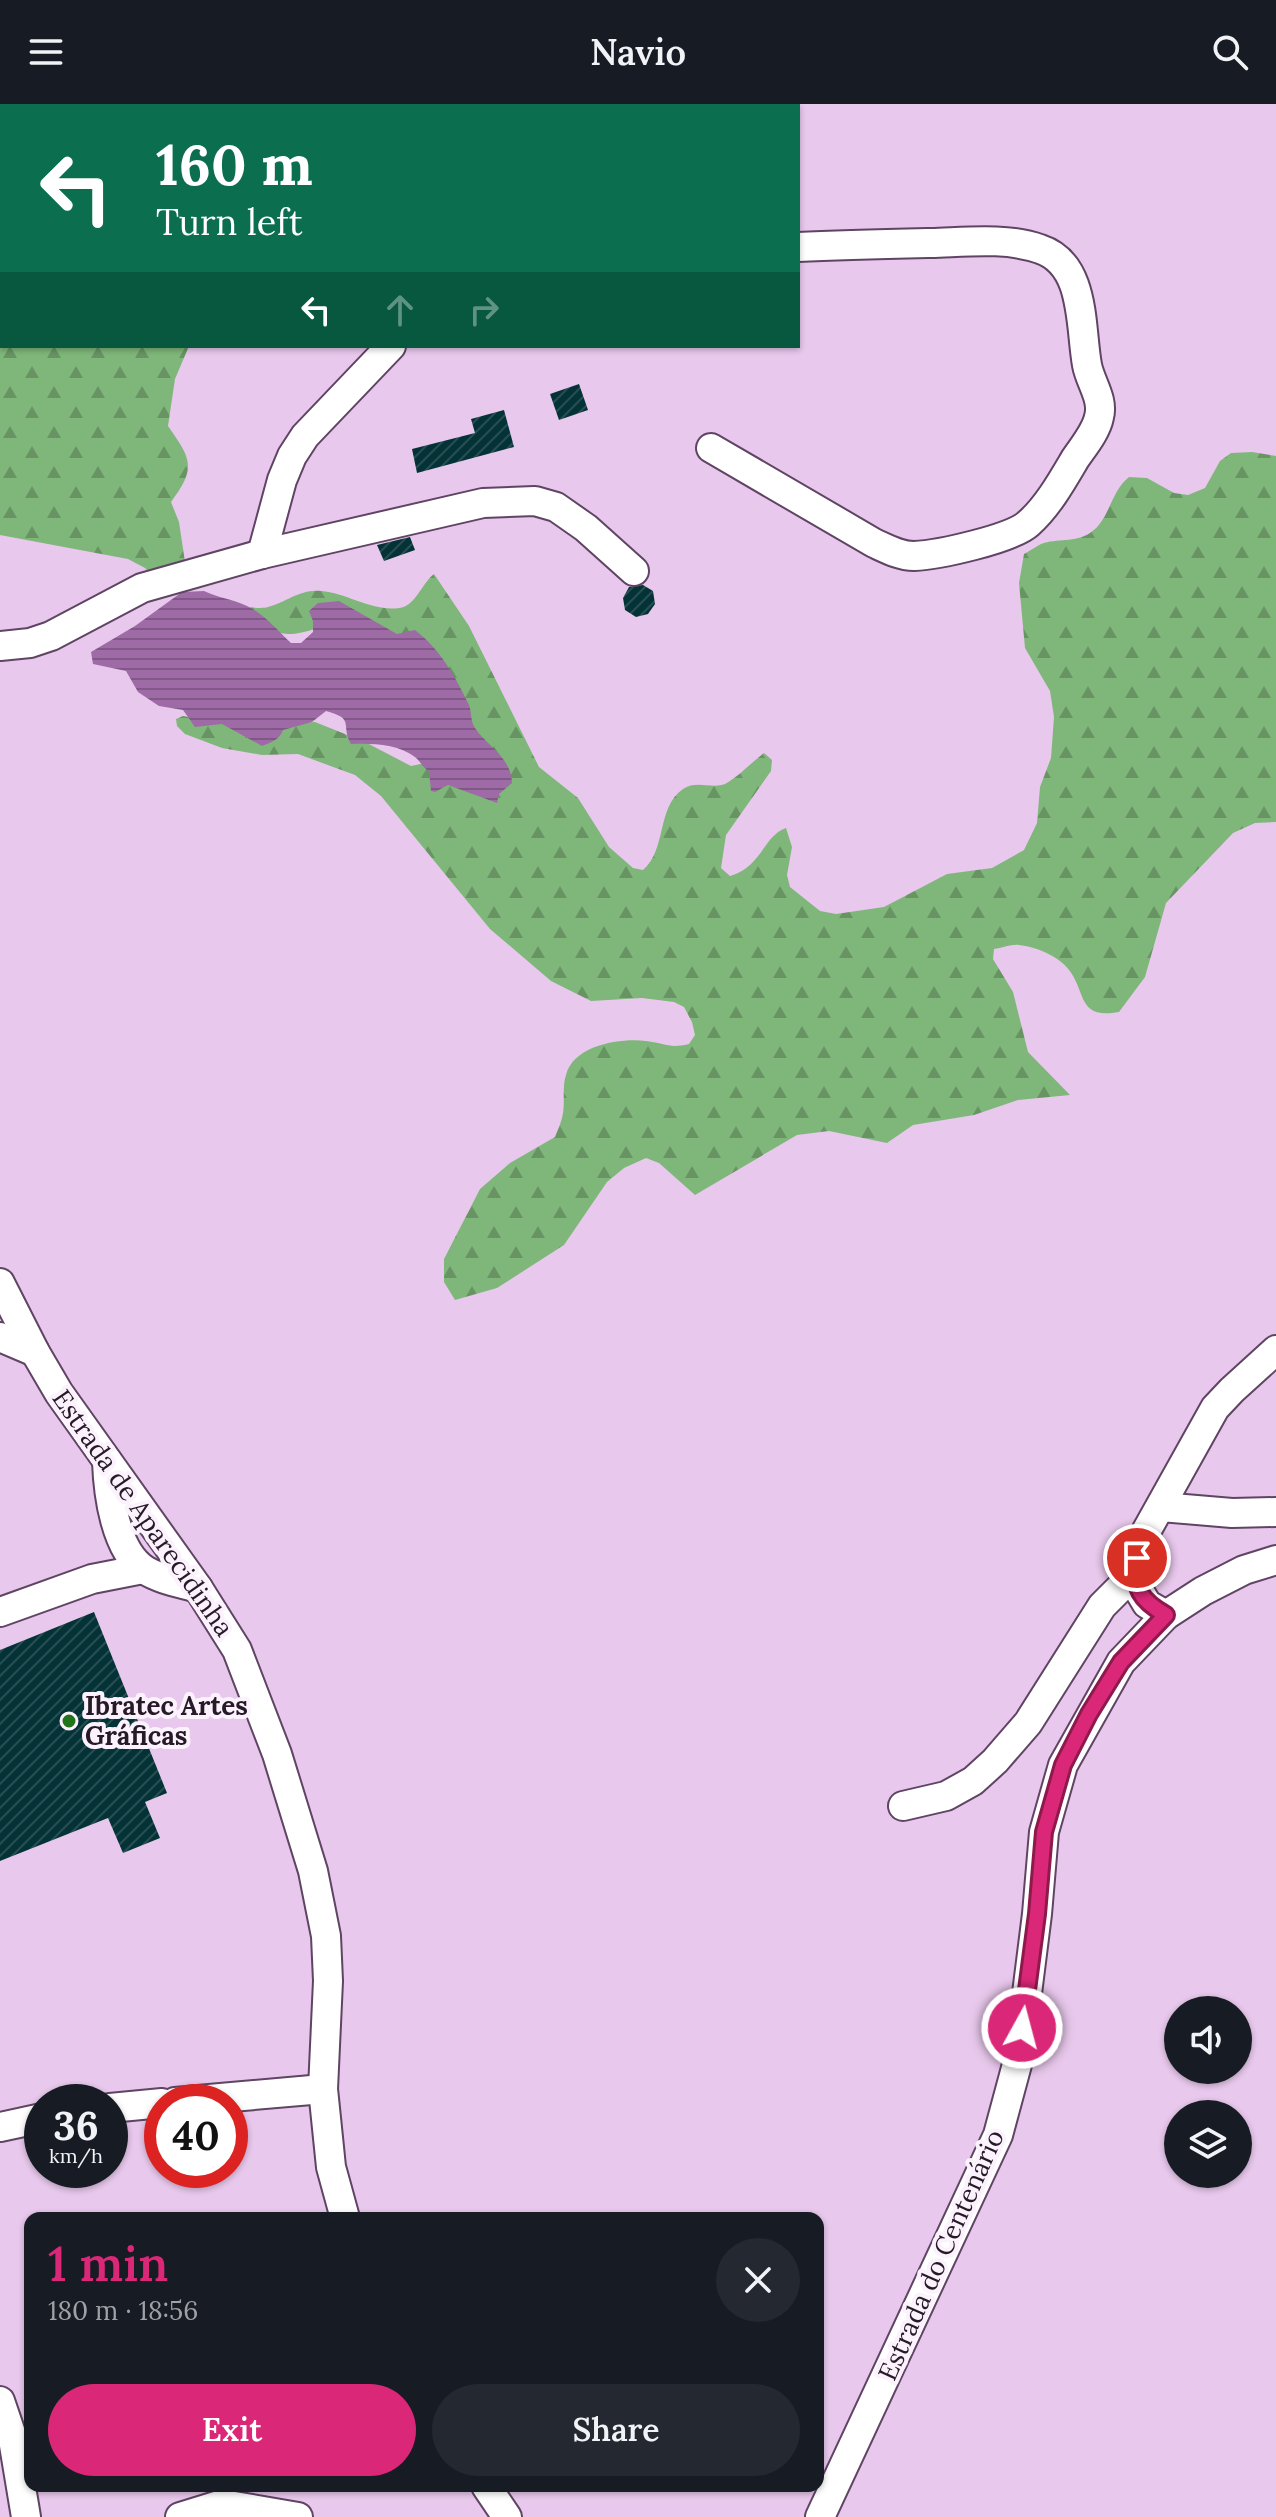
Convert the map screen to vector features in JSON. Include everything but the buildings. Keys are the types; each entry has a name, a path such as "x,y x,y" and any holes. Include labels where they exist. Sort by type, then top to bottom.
{"street":[{"path":"711,448 874,543 895,553 913,556 996,539 1028,525 1096,427 1100,415 1097,390 1088,367 1083,317 1070,277 1054,255 1039,248 995,241 800,247"},
{"path":"262,554 282,480 292,456 305,436 389,348"},
{"path":"0,646 30,643 51,636 142,588 262,554 455,508 511,500 535,501 556,507 586,528 634,571"},
{"name":"Estrada de Aparecidinha","path":"0,1283 59,1393 198,1588 237,1650 277,1754 313,1871 326,1936 323,2089 331,2167 343,2212"},
{"path":"0,1337 35,1352"},
{"path":"1166,1615 1147,1604 1138,1589 1135,1573 1143,1537 1215,1408 1276,1350"},
{"path":"106,1458 112,1510 123,1539 143,1569 198,1588"},
{"path":"1161,1507 1232,1513 1276,1512"},
{"name":"Estrada do Centenário","path":"820,2517 998,2135 1019,2057 1044,1832 1063,1765 1121,1662 1166,1615 1244,1570 1276,1560"},
{"path":"0,1612 92,1579 143,1569"},
{"path":"903,1806 946,1796 973,1781 995,1761 1028,1723 1102,1606 1135,1573"},
{"path":"248,2096 323,2089"},
{"path":"0,2127 24,2122"},
{"path":"0,2401 13,2439 26,2517"},
{"path":"180,2517 216,2495 250,2513 298,2517"},
{"path":"491,2499 507,2517"}],"green space":[{"path":"0,348 188,348 175,379 168,426 182,447 188,464 184,481 171,502 179,522 185,562 159,583 145,568 128,559 0,535"},
{"path":"1231,453 1276,456 1276,822 1255,823 1233,833 1166,903 1145,977 1119,1012 1096,1012 1089,1008 1069,970 1047,953 1019,945 994,949 993,959 1013,992 1028,1052 1070,1095 1018,1100 974,1115 913,1125 887,1143 829,1131 797,1135 695,1195 659,1163 646,1158 624,1168 607,1182 564,1245 497,1288 455,1300 444,1282 444,1259 480,1189 510,1163 555,1137 562,1116 565,1080 571,1065 588,1050 611,1043 635,1040 671,1046 689,1044 695,1035 692,1022 684,1007 674,1002 642,998 591,1001 551,981 490,929 381,796 355,775 298,754 262,755 222,748 185,734 177,726 176,719 183,716 240,726 315,722 365,742 411,766 449,758 328,625 300,633 282,633 243,607 268,607 313,591 331,592 380,607 399,608 410,603 434,574 469,626 539,767 578,798 609,847 633,868 643,870 651,862 669,807 683,789 693,785 725,784 764,753 772,760 771,771 726,835 721,868 730,876 741,872 778,832 786,828 792,847 787,875 790,887 820,911 836,914 884,907 947,874 992,868 1024,850 1037,823 1040,787 1051,758 1054,717 1050,691 1025,648 1019,583 1024,554 1041,544 1090,533 1102,521 1118,490 1129,477 1147,478 1174,493 1188,495 1205,488 1220,461"}],"shaded area":[{"path":"204,591 253,609 291,643 301,643 313,632 309,611 318,603 339,601 397,634 415,630 439,654 452,674 469,705 475,728 508,766 512,783 499,794 497,803 448,785 431,791 429,771 415,757 393,747 351,744 344,720 326,711 312,722 283,730 272,742 262,746 222,724 195,727 183,710 159,706 138,692 126,671 93,664 91,652 135,626 182,592"}],"place":[{"name":"Ibratec Artes Gráficas","path":"69,1721"}],"route":[{"path":"1022,2028 1044,1832 1063,1765 1121,1662 1166,1615 1147,1604 1138,1589 1135,1573 1137,1558"}]}
